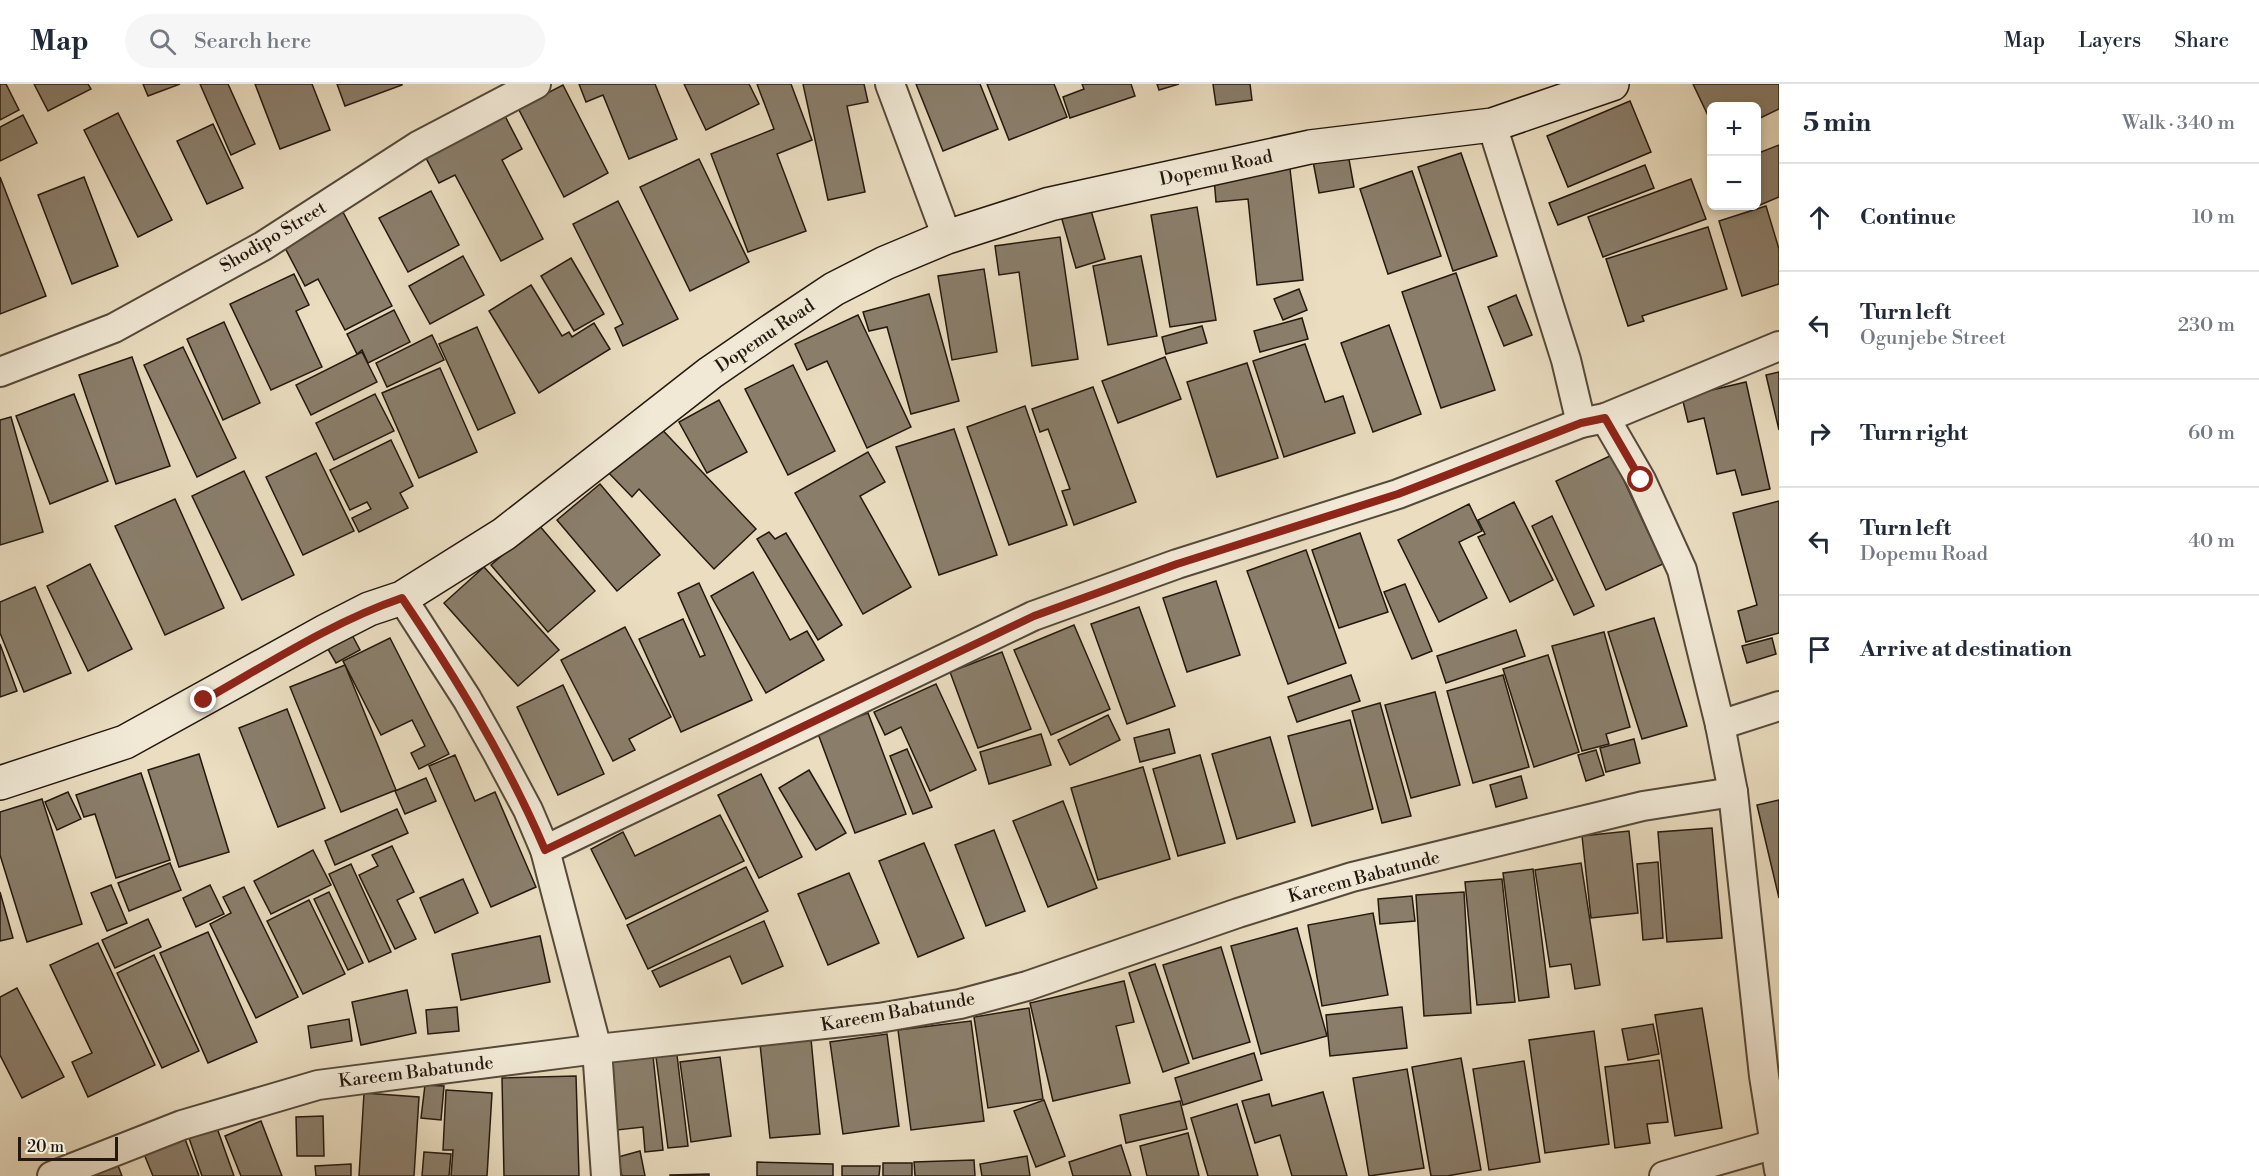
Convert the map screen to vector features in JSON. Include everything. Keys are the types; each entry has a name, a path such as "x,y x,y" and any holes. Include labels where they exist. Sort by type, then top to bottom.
{"main road":[{"name":"Dopemu Road","path":"0,783 125,742 326,631 369,609 402,598 504,534 710,373 834,289 885,263 947,237 1050,204 1310,147 1492,125 1612,84"}],"street":[{"name":"Shodipo Street","path":"0,372 114,328 263,246 418,146 536,84"},
{"path":"890,84 947,237"},
{"path":"1492,125 1566,360 1593,420 1641,480 1682,570 1720,725 1733,792 1772,1074 1777,1157 1664,1176"},
{"path":"545,850 1034,616 1177,564 1398,494 1779,346"},
{"path":"402,598 467,699 528,810 545,850 597,1049 606,1176"},
{"path":"1720,725 1779,706"},
{"name":"Kareem Babatunde","path":"52,1176 182,1125 318,1085 597,1049 824,1025 960,1004 1027,986 1238,913 1352,877 1643,806 1733,792"}],"building":[{"path":"0,84 6,84 19,110 0,120"},
{"path":"34,84 88,84 91,89 48,111"},
{"path":"143,84 180,84 148,96"},
{"path":"200,84 228,84 255,144 231,155"},
{"path":"255,84 312,84 330,130 280,149"},
{"path":"337,84 402,84 402,85 345,106"},
{"path":"579,84 655,84 677,139 629,159 603,95 586,102"},
{"path":"684,84 749,84 759,104 706,130"},
{"path":"757,84 791,84 812,140 777,154 806,231 748,252 711,154 774,129"},
{"path":"803,84 864,84 868,102 847,106 865,192 828,200"},
{"path":"916,84 980,84 998,129 943,151"},
{"path":"987,84 1054,84 1067,117 1009,140"},
{"path":"1082,84 1131,84 1135,96 1070,118 1063,97 1084,89"},
{"path":"1157,84 1179,84 1159,90"},
{"path":"1213,84 1250,84 1252,100 1216,105"},
{"path":"1693,84 1779,84 1779,109 1761,118 1761,102 1707,102 1707,113"},
{"path":"563,85 608,173 564,197 518,108"},
{"path":"1630,101 1651,152 1568,187 1547,136"},
{"path":"118,113 172,220 138,237 84,130"},
{"path":"23,115 37,143 0,161 0,127"},
{"path":"505,116 522,149 502,160 543,239 501,261 455,175 439,183 426,158"},
{"path":"213,124 243,188 207,204 177,141"},
{"path":"1779,145 1779,197 1761,205 1761,156 1761,152"},
{"path":"1461,153 1497,256 1453,271 1418,167"},
{"path":"1348,154 1354,187 1319,193 1313,161"},
{"path":"699,159 749,262 690,291 640,187"},
{"path":"1645,165 1654,188 1558,225 1549,203"},
{"path":"1290,169 1303,280 1257,285 1248,199 1216,202 1214,178"},
{"path":"1412,171 1441,256 1388,274 1360,189"},
{"path":"0,177 46,296 0,314"},
{"path":"84,177 118,266 72,284 38,195"},
{"path":"1691,179 1706,219 1603,257 1588,217"},
{"path":"431,191 459,245 408,272 379,218"},
{"path":"618,201 678,319 623,346 615,328 623,324 573,224"},
{"path":"1766,206 1779,249 1779,284 1742,296 1719,221 1753,210 1761,210 1761,208"},
{"path":"1090,207 1105,259 1076,268 1061,216"},
{"path":"1197,207 1216,320 1170,327 1151,215"},
{"path":"343,212 392,306 345,330 318,279 305,286 283,244"},
{"path":"1708,227 1727,289 1642,316 1644,321 1628,326 1606,259"},
{"path":"1060,237 1078,359 1032,366 1019,272 999,275 995,246"},
{"path":"463,256 484,295 430,324 409,286"},
{"path":"1141,256 1157,336 1108,345 1093,266"},
{"path":"571,258 604,314 574,331 541,276"},
{"path":"984,269 997,352 952,360 938,276"},
{"path":"1456,273 1495,390 1441,408 1402,292"},
{"path":"294,274 309,305 296,311 322,367 271,390 230,304"},
{"path":"531,285 562,336 569,332 572,337 594,323 610,349 539,393 489,311"},
{"path":"1299,289 1307,310 1283,320 1274,299"},
{"path":"929,294 959,401 911,414 887,327 869,331 863,312"},
{"path":"1516,295 1532,335 1504,346 1488,307"},
{"path":"394,310 410,342 368,363 362,350 357,354 347,334"},
{"path":"858,315 911,427 867,448 827,361 807,370 795,344"},
{"path":"1302,318 1308,339 1260,352 1254,331"},
{"path":"224,322 260,403 223,420 187,339"},
{"path":"1389,325 1421,414 1373,432 1341,343"},
{"path":"1202,326 1207,343 1166,354 1162,337"},
{"path":"477,327 515,413 478,430 439,344"},
{"path":"432,335 444,360 387,387 376,363"},
{"path":"1305,344 1325,402 1343,396 1355,433 1284,457 1253,361"},
{"path":"183,347 236,458 197,477 144,365"},
{"path":"362,352 377,382 311,415 296,385"},
{"path":"132,357 170,466 116,484 79,375"},
{"path":"1165,357 1181,399 1118,423 1102,381"},
{"path":"1247,363 1278,458 1217,477 1187,382"},
{"path":"793,365 835,451 788,475 745,389"},
{"path":"440,368 477,452 419,478 382,393"},
{"path":"1779,372 1779,430 1766,375"},
{"path":"1746,382 1770,489 1742,495 1735,470 1717,474 1704,418 1688,422 1682,397"},
{"path":"1093,387 1136,502 1074,525 1062,491 1070,489 1048,429 1040,432 1032,409"},
{"path":"74,394 108,481 50,504 16,416"},
{"path":"375,394 394,431 334,460 316,423"},
{"path":"719,400 747,452 707,473 679,422"},
{"path":"1025,406 1067,525 1009,545 967,427"},
{"path":"11,417 43,532 0,545 0,420"},
{"path":"654,421 756,529 714,569 639,489 632,497 604,468"},
{"path":"954,429 997,555 939,575 896,447"},
{"path":"391,440 413,486 400,493 408,508 359,532 352,518 371,509 367,502 350,510 330,470"},
{"path":"868,452 885,482 860,496 911,587 863,614 795,493"},
{"path":"316,453 354,531 303,555 266,477"},
{"path":"1612,455 1663,564 1606,590 1556,481"},
{"path":"244,471 294,575 242,600 192,496"},
{"path":"600,484 660,555 617,591 557,520"},
{"path":"175,499 224,608 165,635 115,526"},
{"path":"1779,501 1779,633 1746,642 1738,611 1757,605 1733,513"},
{"path":"1514,502 1553,580 1510,602 1478,537 1485,534 1478,520"},
{"path":"1469,504 1482,531 1459,542 1487,598 1439,622 1398,540"},
{"path":"1552,516 1594,606 1574,615 1532,526"},
{"path":"538,524 595,591 548,632 491,565"},
{"path":"769,532 775,539 786,533 842,625 818,640 757,539"},
{"path":"1360,533 1388,612 1339,628 1312,550"},
{"path":"1306,550 1346,663 1288,684 1247,571"},
{"path":"90,564 132,649 88,671 47,586"},
{"path":"484,567 559,650 518,686 444,603"},
{"path":"753,572 790,640 807,631 824,660 766,693 711,596"},
{"path":"1216,581 1240,655 1187,672 1163,598"},
{"path":"699,583 752,700 681,732 639,639 683,619 700,657 705,655 678,593"},
{"path":"1405,584 1432,651 1412,659 1384,592"},
{"path":"35,587 71,673 24,692 0,633 0,602"},
{"path":"1139,607 1175,706 1127,724 1091,624"},
{"path":"1654,618 1687,726 1642,739 1608,632"},
{"path":"1074,625 1110,709 1051,735 1014,650"},
{"path":"625,627 671,717 629,739 635,750 613,761 561,660"},
{"path":"1516,630 1525,656 1446,683 1437,656"},
{"path":"350,631 360,650 336,663 325,644"},
{"path":"1604,632 1630,727 1606,734 1609,744 1582,751 1552,646"},
{"path":"390,638 449,754 419,769 411,753 425,746 412,720 381,735 343,661"},
{"path":"1772,638 1776,654 1747,663 1742,646"},
{"path":"0,644 17,691 0,697"},
{"path":"1002,652 1031,729 978,748 950,672"},
{"path":"1548,655 1579,752 1534,767 1503,669"},
{"path":"345,665 396,790 341,812 290,687"},
{"path":"1351,675 1360,701 1297,722 1288,697"},
{"path":"1503,675 1529,767 1473,783 1447,691"},
{"path":"936,684 976,770 930,791 901,727 885,735 874,712"},
{"path":"563,685 604,774 558,795 517,707"},
{"path":"1435,692 1460,785 1411,798 1385,705"},
{"path":"1380,703 1411,816 1382,823 1352,711"},
{"path":"287,709 325,808 278,827 239,728"},
{"path":"868,713 906,814 855,833 817,731"},
{"path":"1108,715 1120,740 1070,765 1058,740"},
{"path":"1350,720 1373,809 1312,826 1288,736"},
{"path":"1169,729 1175,753 1140,762 1134,738"},
{"path":"1041,734 1051,765 989,784 980,752"},
{"path":"1270,737 1295,822 1237,839 1212,754"},
{"path":"1634,739 1640,763 1606,772 1600,748"},
{"path":"907,749 932,807 913,814 890,756"},
{"path":"1596,750 1604,775 1586,781 1578,755"},
{"path":"199,754 229,852 179,867 148,770"},
{"path":"455,755 475,801 495,792 536,887 491,907 429,766"},
{"path":"1200,755 1225,843 1178,856 1153,769"},
{"path":"1143,767 1170,859 1098,880 1071,788"},
{"path":"809,770 846,833 816,850 779,788"},
{"path":"141,773 170,860 116,878 95,814 84,817 76,795"},
{"path":"761,774 802,857 759,878 718,795"},
{"path":"1521,776 1527,798 1496,807 1490,785"},
{"path":"426,778 436,801 405,814 395,791"},
{"path":"68,792 81,819 57,830 45,802"},
{"path":"42,799 82,924 27,942 0,855 0,812"},
{"path":"1779,800 1779,898 1757,805"},
{"path":"1063,801 1097,888 1048,907 1013,821"},
{"path":"397,809 408,833 335,865 325,841"},
{"path":"720,815 744,861 626,919 591,849 623,832 635,856"},
{"path":"1712,828 1722,938 1667,942 1658,832"},
{"path":"994,830 1025,911 986,926 955,845"},
{"path":"1629,831 1638,913 1591,918 1582,836"},
{"path":"924,843 964,938 918,957 879,861"},
{"path":"392,846 414,892 397,900 416,939 395,949 359,875 378,866 372,855"},
{"path":"313,850 331,885 271,914 254,881"},
{"path":"1658,862 1663,938 1643,940 1637,864"},
{"path":"170,863 181,890 129,911 118,883"},
{"path":"1581,863 1600,985 1575,989 1571,964 1550,967 1535,870"},
{"path":"351,864 391,952 369,962 329,874"},
{"path":"746,867 768,911 648,969 627,925"},
{"path":"1533,869 1549,997 1519,1001 1503,873"},
{"path":"849,873 879,943 828,965 798,894"},
{"path":"463,879 478,913 435,933 420,898"},
{"path":"1502,879 1515,1002 1477,1005 1465,882"},
{"path":"111,885 127,923 107,931 91,893"},
{"path":"210,885 224,914 196,927 183,898"},
{"path":"244,887 298,997 256,1018 210,924 231,913 223,897"},
{"path":"0,892 13,938 0,941"},
{"path":"329,892 363,963 348,970 314,899"},
{"path":"1464,892 1471,1013 1424,1016 1416,895"},
{"path":"1412,896 1415,921 1380,924 1378,899"},
{"path":"309,900 345,974 303,994 267,921"},
{"path":"1373,913 1388,995 1322,1006 1308,925"},
{"path":"148,919 161,947 115,968 102,940"},
{"path":"764,921 783,966 742,984 730,956 660,987 652,971"},
{"path":"1297,928 1327,1036 1261,1054 1231,946"},
{"path":"208,932 257,1042 208,1063 160,953"},
{"path":"540,936 550,982 461,1000 452,954"},
{"path":"98,943 155,1065 88,1097 72,1062 92,1053 50,965"},
{"path":"1221,947 1250,1042 1193,1059 1163,965"},
{"path":"154,955 199,1051 162,1068 117,973"},
{"path":"1155,964 1189,1063 1163,1072 1129,973"},
{"path":"1124,981 1134,1022 1116,1026 1130,1083 1053,1101 1030,1003"},
{"path":"17,988 64,1077 22,1098 0,1055 0,997"},
{"path":"407,990 416,1033 361,1045 352,1002"},
{"path":"457,1007 459,1031 428,1034 426,1010"},
{"path":"1402,1007 1407,1048 1330,1056 1326,1015"},
{"path":"1029,1008 1043,1099 988,1108 974,1017"},
{"path":"1702,1008 1722,1128 1675,1136 1655,1015"},
{"path":"349,1019 352,1041 311,1048 308,1026"},
{"path":"971,1021 984,1121 911,1130 898,1030"},
{"path":"1653,1024 1659,1054 1628,1060 1622,1029"},
{"path":"1594,1031 1609,1144 1545,1153 1529,1040"},
{"path":"887,1034 899,1126 843,1134 830,1042"},
{"path":"811,1039 820,1134 770,1138 760,1044"},
{"path":"1254,1053 1262,1080 1183,1105 1175,1078"},
{"path":"677,1055 688,1146 668,1148 656,1057"},
{"path":"653,1056 663,1150 645,1152 643,1127 617,1130 609,1061"},
{"path":"720,1057 731,1136 691,1142 680,1062"},
{"path":"1461,1058 1481,1170 1447,1176 1431,1176 1412,1067"},
{"path":"1659,1060 1668,1122 1647,1124 1650,1143 1615,1148 1605,1067"},
{"path":"1524,1061 1540,1162 1489,1170 1473,1069"},
{"path":"1407,1069 1424,1168 1369,1176 1353,1078"},
{"path":"576,1076 579,1176 504,1176 502,1078"},
{"path":"425,1085 444,1086 441,1120 421,1118"},
{"path":"446,1090 492,1093 487,1176 451,1176 453,1150 443,1150"},
{"path":"1323,1092 1347,1176 1292,1176 1280,1135 1255,1143 1242,1101 1269,1094 1272,1106"},
{"path":"364,1093 419,1097 414,1176 359,1176"},
{"path":"1044,1100 1065,1156 1036,1167 1014,1111"},
{"path":"1180,1101 1187,1129 1126,1143 1120,1115"},
{"path":"1237,1104 1258,1176 1208,1176 1191,1118"},
{"path":"323,1116 324,1156 297,1156 296,1117"},
{"path":"261,1121 282,1176 241,1176 225,1136"},
{"path":"217,1128 234,1176 202,1176 189,1138"},
{"path":"1188,1133 1199,1176 1147,1176 1140,1146"},
{"path":"185,1139 199,1176 153,1176 144,1154"},
{"path":"1121,1145 1131,1176 1073,1176 1069,1162"},
{"path":"640,1151 645,1176 622,1176 618,1157"},
{"path":"424,1152 451,1154 449,1176 422,1176"},
{"path":"1027,1156 1030,1176 982,1176 980,1164"},
{"path":"974,1160 975,1176 915,1176 914,1162"},
{"path":"757,1162 833,1164 833,1176 757,1176"},
{"path":"117,1163 122,1176 84,1176"},
{"path":"883,1163 912,1163 912,1176 883,1176"},
{"path":"351,1164 351,1176 316,1176 315,1166"},
{"path":"842,1166 880,1166 879,1176 842,1176"},
{"path":"709,1174 709,1176 670,1176 670,1175"}],"route":[{"path":"204,700 326,631 369,609 402,598 467,699 528,810 545,850 1034,616 1177,564 1398,494 1581,423 1605,418 1641,480"}]}
